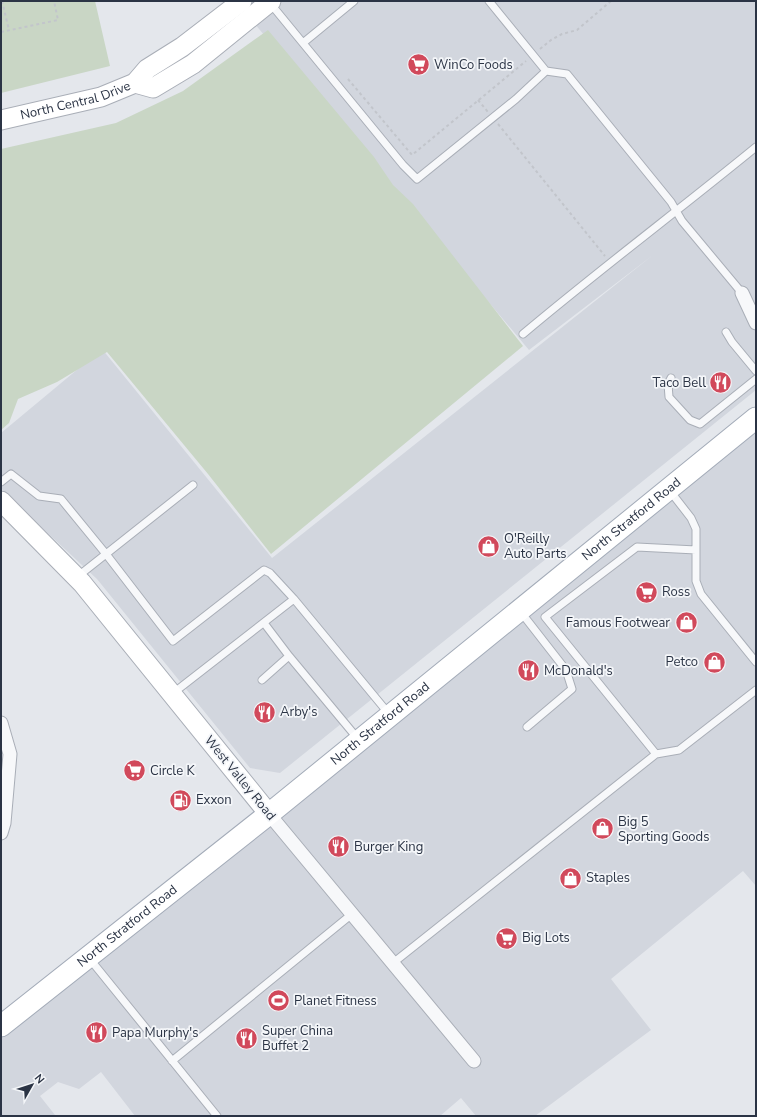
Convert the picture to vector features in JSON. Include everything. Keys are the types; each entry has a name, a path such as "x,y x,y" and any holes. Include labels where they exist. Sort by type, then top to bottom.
{"main road":[{"name":"North Central Drive","path":"1,120 101,96 135,83 147,69 182,47 242,1"},
{"path":"135,83 153,88 193,64 270,1"},
{"name":"North Stratford Road","path":"1,1026 269,814 756,418"},
{"name":"West Valley Road","path":"1,501 77,577 269,814"}],"street":[{"path":"742,293 756,323"},
{"path":"1,723 10,754 4,822 1,833"},
{"name":"West Valley Road","path":"269,814 474,1061"}],"lane":[{"path":"270,1 403,165 417,179 516,99 546,72"},
{"path":"303,43 354,1"},
{"path":"489,1 546,72 567,74 671,202 682,221 742,293"},
{"path":"523,334 756,147"},
{"path":"726,332 732,342 756,371"},
{"path":"671,378 668,384 669,397 690,420 700,424 756,379"},
{"path":"1,482 11,474 39,496 61,499 106,554 173,641 264,570 270,573 294,599 390,715"},
{"path":"77,577 193,486"},
{"path":"668,489 691,518 696,529 696,581 701,594 756,662"},
{"path":"656,754 545,617 637,547 696,550"},
{"path":"171,694 294,599"},
{"path":"519,611 566,670 572,689 527,727"},
{"path":"264,623 289,656 359,740"},
{"path":"262,680 289,656"},
{"path":"393,964 656,754 679,750 756,690"},
{"path":"172,1061 352,914"},
{"path":"87,957 217,1116"}],"path":[{"path":"2,1 9,30"},
{"path":"1,32 58,20 54,1"},
{"path":"348,79 412,155 551,40 562,34 577,30 611,1"},
{"path":"478,100 610,263"}],"shaded area":[{"path":"242,1 756,1 756,390 280,773 250,768 97,579 1,488 1,433 102,349 272,558 653,255 529,350 238,4"},
{"path":"756,418 756,886 743,871 611,979 651,1030 535,1116 476,1116 461,1098 440,1116 135,1116 101,1072 79,1089 58,1082 40,1096 55,1115 54,1116 1,1116 1,1021"}],"green space":[{"path":"1,1 95,1 110,66 1,93"},
{"path":"268,30 374,157 393,185 413,204 523,346 271,554 208,474 107,352 57,382 18,399 9,423 1,430 1,149 116,123 183,91"}],"place":[{"name":"WinCo Foods","path":"419,65"},
{"name":"Taco Bell","path":"721,383"},
{"name":"O'Reilly Auto Parts","path":"489,546"},
{"name":"Ross","path":"647,592"},
{"name":"Famous Footwear","path":"686,623"},
{"name":"Petco","path":"714,662"},
{"name":"McDonald's","path":"528,671"},
{"name":"Arby's","path":"264,712"},
{"name":"Circle K","path":"134,771"},
{"name":"Exxon","path":"181,800"},
{"name":"Big 5 Sporting Goods","path":"603,829"},
{"name":"Burger King","path":"338,847"},
{"name":"Staples","path":"571,878"},
{"name":"Big Lots","path":"507,938"},
{"name":"Planet Fitness","path":"278,1001"},
{"name":"Papa Murphy's","path":"96,1033"},
{"name":"Super China Buffet 2","path":"247,1038"}]}
